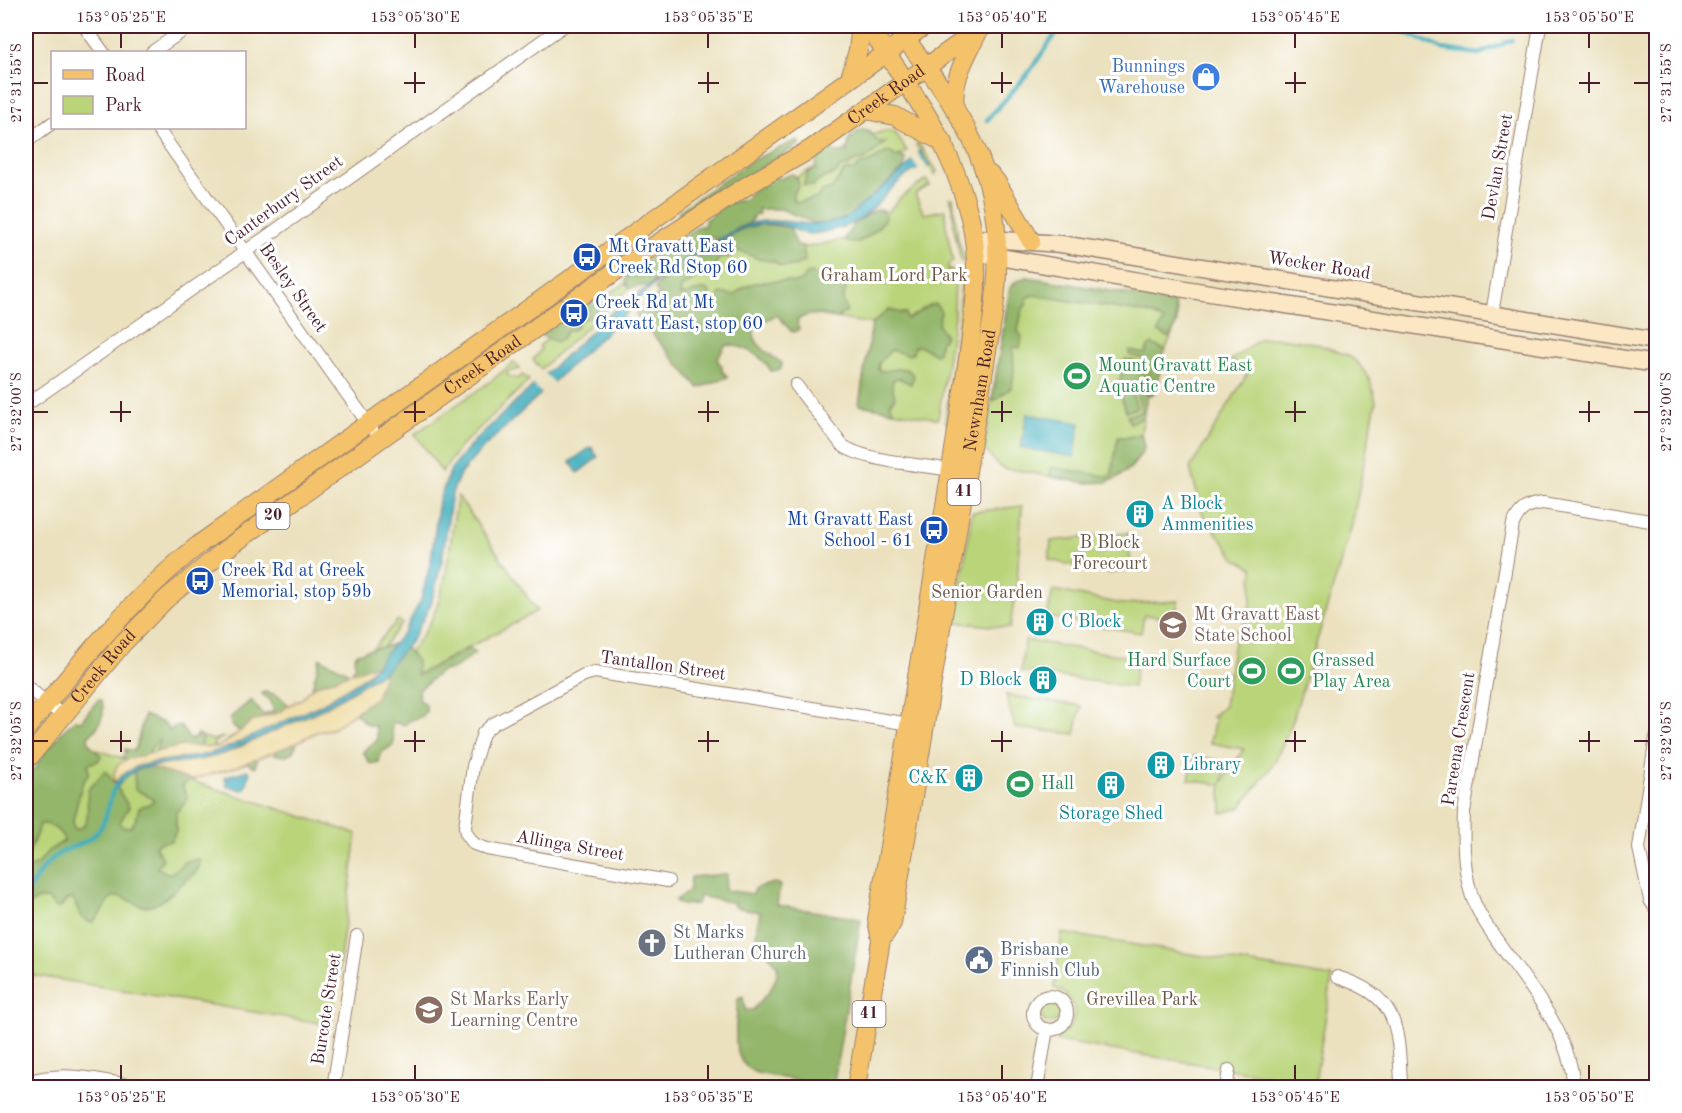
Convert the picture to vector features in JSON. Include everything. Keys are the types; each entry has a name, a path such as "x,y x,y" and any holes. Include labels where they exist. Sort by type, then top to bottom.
{"main road":[{"path":"850,78 858,51 861,26"},
{"name":"41","path":"868,26 906,81"},
{"name":"Creek Road","path":"26,729 115,622 170,568 201,543 887,53 901,32 924,26"},
{"path":"955,109 956,80 982,27"},
{"name":"Creek Road","path":"26,761 123,643 186,581 226,549 617,270 748,185 811,149 982,27"},
{"name":"41","path":"901,32 926,67"},
{"name":"Newnham Road","path":"917,725 993,315 997,248 993,206 984,168 955,109 926,67"},
{"name":"Newnham Road","path":"856,1088 881,940 892,922 951,470 975,310 975,245 961,187 944,143 906,81"},
{"path":"866,110 895,116 944,143"},
{"path":"984,168 996,181 1031,241"}],"street":[{"path":"84,26 102,51"},
{"path":"153,51 190,26"},
{"name":"Canterbury Street","path":"26,405 563,26"},
{"name":"Devlan Street","path":"1492,314 1540,26"},
{"path":"26,142 51,124"},
{"name":"Besley Street","path":"158,129 379,440"},
{"name":"Wecker Road","path":"997,248 1031,241 1656,341"},
{"name":"Wecker Road","path":"975,245 1191,290 1656,364"},
{"path":"796,385 842,445 849,450 864,455 951,470"},
{"name":"Pareena Crescent","path":"1574,1088 1566,1044 1547,1011 1487,927 1470,891 1462,852 1464,812 1513,524 1519,512 1528,505 1543,503 1656,522"},
{"name":"Tantallon Street","path":"469,839 465,821 474,757 483,733 493,724 589,673 601,672 917,725"},
{"path":"26,686 63,716"},
{"path":"1656,737 1639,848 1650,900 1656,909"},
{"name":"Allinga Street","path":"469,839 474,844 487,849 668,881"},
{"name":"Burcote Street","path":"333,1088 357,936"},
{"path":"1337,977 1365,988 1380,999 1392,1016 1399,1036 1400,1086"},
{"path":"1037,1088 1047,1029"},
{"path":"1226,1088 1229,1070"},
{"path":"27,1083 38,1078 65,1075 143,1088"}],"green space":[{"path":"860,130 869,132 877,141 886,142 866,159 840,168 835,174 823,178 813,186 803,185 808,172 816,170 816,159 827,148 839,154 847,153 849,139"},
{"path":"894,131 907,151 894,159 850,201 781,209 797,177 874,134"},
{"path":"797,140 800,144 681,217 678,212 751,161"},
{"path":"919,144 937,171 935,175 916,145"},
{"path":"890,152 906,160 903,169 848,217 819,225 781,209 758,209 759,214 754,215 749,224 719,240 708,236 707,245 710,246 674,268 661,264 657,267 661,273 652,285 630,288 626,282 627,273 640,267 650,257 700,226 705,226 705,220 729,202 745,200 771,175 779,179 792,174 797,177 799,186 793,193 793,200 797,202 817,198 822,191 832,189 844,171 854,170"},
{"name":"Graham Lord Park","path":"926,180 930,185 915,194 924,214 945,210 953,262 948,265 948,270 952,270 955,274 954,317 938,419 859,405 872,324 746,303 635,314 747,239 808,247 846,239 879,221 900,198"},
{"path":"950,198 953,198 958,239 965,261 961,262 953,224 953,206"},
{"path":"876,210 884,211 886,217 879,227 863,240 851,243 846,241 845,237 856,222"},
{"path":"760,224 789,227 797,245 803,246 805,261 786,267 736,251 729,257 720,258 713,267 700,272 690,283 682,286 680,295 709,290 712,304 715,303 720,293 734,295 747,286 759,282 788,281 793,283 813,273 823,283 844,282 846,288 843,300 847,311 839,315 840,318 817,315 802,318 797,321 799,329 795,332 791,331 777,315 756,324 754,336 757,342 782,363 781,369 771,371 753,353 741,347 728,345 725,346 717,360 728,377 699,388 635,314 659,295 655,289 670,273 693,266 700,254 712,247 719,247 737,232"},
{"path":"965,273 965,305 947,426 945,419 959,318 961,279"},
{"name":"Mount Gravatt East Aquatic Centre","path":"1027,277 1174,302 1177,322 1161,361 1155,391 1147,395 1141,433 1144,448 1132,466 1117,477 1100,482 1082,482 1005,469 999,466 984,449 1010,288 1015,282"},
{"path":"1027,277 1174,302 1177,316 1174,329 1170,338 1158,332 1164,321 1151,314 1033,295 1027,298 1022,310 1018,331 1022,337 1020,348 1013,347 1012,387 992,402 1010,288"},
{"path":"626,283 630,288 541,369 533,360 541,349 539,346 599,300"},
{"path":"595,295 599,305 598,311 580,320 575,329 566,332 561,340 554,342 540,335"},
{"path":"936,304 941,312 938,324 945,336 938,352 936,354 920,346 914,347 913,353 908,355 891,350 879,363 880,371 907,369 914,376 911,384 898,378 893,380 895,397 890,404 894,411 859,405 872,324 889,309 906,313 908,319 930,305"},
{"path":"1279,338 1315,343 1349,356 1358,363 1370,380 1376,401 1352,525 1291,726 1274,763 1240,808 1222,813 1221,785 1189,780 1194,756 1227,761 1222,783 1244,749 1210,743 1215,718 1212,717 1224,706 1236,629 1242,630 1251,602 1253,568 1236,559 1203,515 1190,468 1251,368 1230,361 1260,339"},
{"path":"1152,344 1165,350 1155,391 1147,395 1143,418 1130,423 1127,416 1142,411 1135,387 1152,382 1144,359 1129,355 1129,350 1145,354"},
{"path":"1125,359 1141,363 1146,379 1130,385 1137,408 1126,412 1118,387"},
{"path":"514,362 520,369 507,372 508,376 518,379 522,375 529,380 460,447 442,472 415,434 491,381"},
{"path":"1141,433 1144,448 1141,454 1130,468 1115,479 1085,483 1050,476 1051,467 1111,477 1118,437 1129,437"},
{"path":"458,496 537,611 376,697 420,639 432,618 446,573"},
{"name":"Senior Garden","path":"1022,506 1017,581 1010,628 955,622 972,512"},
{"name":"B Block Forecourt","path":"1128,533 1131,570 1108,573 1049,560 1051,541"},
{"path":"1053,590 1122,604 1178,601 1176,619 1144,615 1141,633 1047,617"},
{"path":"398,620 402,623 382,648 373,648"},
{"path":"1025,640 1138,658 1133,687 1021,671"},
{"path":"393,644 405,647 417,661 417,675 469,648 475,653 455,668 440,672 419,690 419,699 426,705 423,716 404,725 393,722 391,728 393,745 381,753 379,762 370,764 363,752 377,741 376,727 366,724 355,712 317,685 312,688 320,658 351,674 357,653"},
{"path":"263,692 281,698 292,711 241,731 234,728 230,722 231,717 251,700 263,715 274,711 270,700 262,694"},
{"path":"1006,695 1081,706 1075,734 1015,728"},
{"path":"98,700 101,700 103,705 102,715 99,725 88,736 89,743 101,756 98,761 88,764 89,773 82,784 73,820 75,829 85,825 88,814 88,790 105,771 129,807 120,822 122,827 131,827 139,808 153,802 153,799 135,789 134,773 146,765 176,760 157,755 160,739 150,749 150,758 137,763 121,758 125,755 125,749 133,751 136,748 144,715 164,723 170,731 175,726 180,726 190,740 198,736 203,739 196,754 183,761 182,767 285,734 297,743 289,754 279,755 273,752 258,758 255,767 247,763 190,780 182,786 187,799 176,813 176,831 171,841 155,846 163,859 157,868 170,874 187,861 198,859 200,861 196,872 162,901 151,906 140,905 116,896 111,898 99,916 91,923 81,917 73,898 67,900 59,909 48,899 38,899 30,904 26,901 26,870 39,863 48,851 64,839 53,827 46,824 39,825 26,860 26,772 35,769 45,750 75,720 81,721"},
{"path":"241,731 301,740 209,766 145,766 357,834 331,1025 26,974 26,785 63,739 137,763 159,738 160,742 156,751 184,762 204,759 194,739 197,734 212,740 224,737 214,742 214,747 218,747"},
{"path":"727,874 725,890 753,894 755,888 774,883 780,885 777,905 861,919 833,1087 757,1073 741,1060 736,1041 738,998 743,996 745,1010 753,1010 769,991 776,978 776,964 760,947 756,937 760,912 734,907 735,903 699,896 697,904 682,905 675,901 689,891 691,877"},
{"name":"Grevillea Park","path":"1062,933 1332,977 1315,1083 1057,1041 1058,1036 1066,1031 1074,1018 1072,1003 1068,997 1054,988"},
{"path":"1050,1003 1057,1006 1060,1013 1057,1020 1050,1023 1043,1020 1040,1013 1043,1006"}],"sand":[{"path":"377,664 354,686 312,710 220,751 200,756 161,760 137,767 115,783 116,768 128,759 181,746 218,747 251,722 280,712 302,699 317,685"},
{"path":"385,671 376,697 332,729 316,732 296,743 236,767 190,780 148,767 204,759 226,753 324,708"}],"water":[{"path":"920,151 930,167 919,169 900,180 866,215 853,223 841,228 808,234 779,224 747,227 666,275 640,297 631,309 482,449 460,474 452,493 442,561 431,604 412,640 385,671 324,708 226,753 204,759 138,769 125,778 113,792 115,783 122,775 137,766 203,755 224,749 322,704 367,676 403,633 421,600 431,560 439,500 451,469 474,441 624,301 644,290 699,251 745,225 758,222 821,224 848,217 909,165"},
{"path":"1027,414 1080,423 1074,457 1021,448"},
{"path":"591,447 598,457 578,473 570,462"},
{"path":"247,770 250,773 245,789 227,786 225,777"}],"pier":[{"path":"916,151 929,170 920,172 911,158"},
{"path":"544,372 555,384 543,395 532,383"}],"waterway":[{"path":"987,120 1027,75 1061,26"},
{"path":"1392,26 1442,49 1479,54 1512,40"},
{"path":"26,896 47,864 59,854 95,835 102,826 115,787"}],"place":[{"name":"Bunnings Warehouse","path":"1206,77"},
{"name":"Mt Gravatt East Creek Rd Stop 60","path":"587,257"},
{"name":"Creek Rd at Mt Gravatt East, stop 60","path":"574,313"},
{"name":"Mount Gravatt East Aquatic Centre","path":"1077,376"},
{"name":"A Block Ammenities","path":"1140,514"},
{"name":"Mt Gravatt East School - 61","path":"934,530"},
{"name":"Creek Rd at Greek Memorial, stop 59b","path":"200,581"},
{"name":"C Block","path":"1040,622"},
{"name":"Mt Gravatt East State School","path":"1173,625"},
{"name":"Hard Surface Court","path":"1252,671"},
{"name":"Grassed Play Area","path":"1291,671"},
{"name":"D Block","path":"1043,680"},
{"name":"Library","path":"1161,765"},
{"name":"C&K","path":"969,778"},
{"name":"Hall","path":"1020,784"},
{"name":"Storage Shed","path":"1111,785"},
{"name":"St Marks Lutheran Church","path":"652,943"},
{"name":"Brisbane Finnish Club","path":"979,960"},
{"name":"St Marks Early Learning Centre","path":"429,1010"}]}
